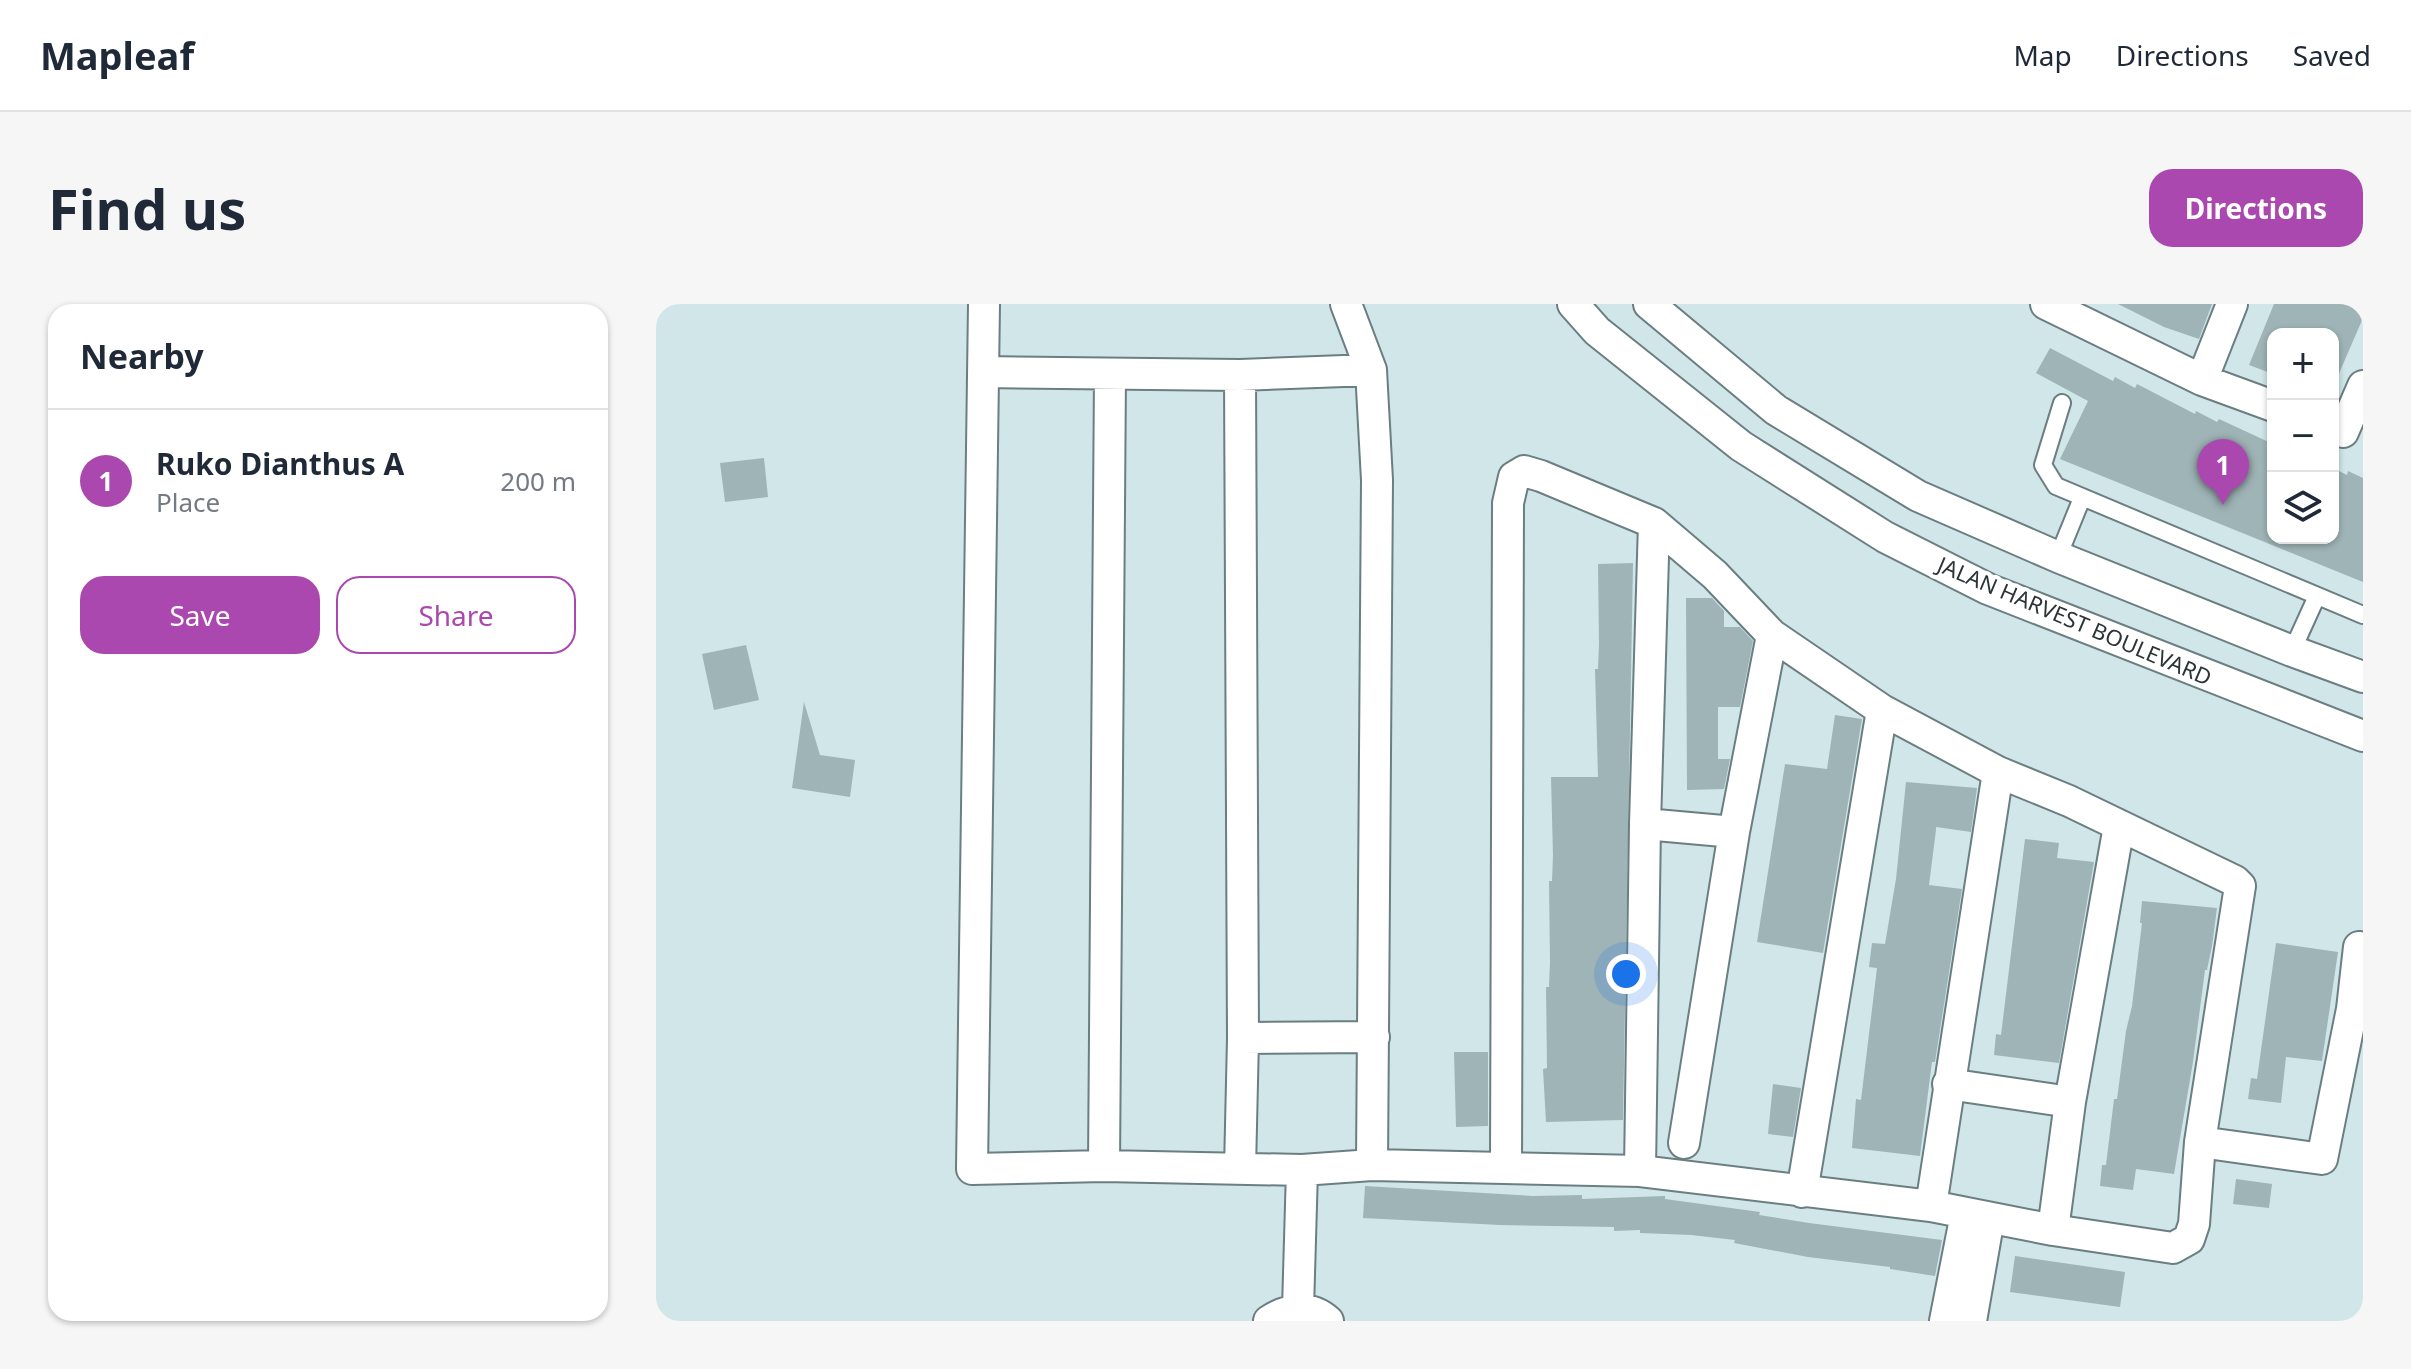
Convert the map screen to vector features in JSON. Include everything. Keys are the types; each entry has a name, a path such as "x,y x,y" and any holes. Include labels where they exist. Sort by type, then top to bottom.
{"street":[{"path":"984,304 972,1169 1104,1166 1302,1170 1372,1165 1506,1168 1640,1171 1931,1206 2053,1230 2173,1248 2189,1239 2194,1224 2200,1142 2240,886 2119,826 1998,772 1882,710 1772,635 1715,575 1654,523 1524,471 1514,477 1508,503 1506,1168"},
{"path":"1346,304 1371,370 1377,480 1372,1165"},
{"name":"JALAN HARVEST BOULEVARD","path":"1573,304 1597,331 1741,446 1885,537 1988,589 2363,736"},
{"path":"1649,304 1776,410 1918,496 2058,557 2363,677"},
{"path":"2046,304 2202,380 2267,404"},
{"path":"2202,380 2232,304"},
{"path":"983,372 1240,375 1371,370"},
{"path":"1104,1166 1110,375"},
{"path":"1240,375 1243,1038 1240,1169"},
{"path":"2346,434 2363,386"},
{"path":"1741,446 1776,410"},
{"path":"1640,1171 1645,824 1654,523"},
{"path":"1684,1143 1734,832 1772,635"},
{"path":"1802,1192 1882,710"},
{"path":"1931,1206 1998,772"},
{"path":"1645,824 1734,832"},
{"path":"2053,1230 2070,1102 2119,826"},
{"path":"2200,1142 2322,1159 2352,1009 2359,947"},
{"path":"1243,1038 1374,1037"},
{"path":"1948,1084 2070,1102"},
{"path":"1298,1309 1302,1170"},
{"path":"1945,1321 1978,1216"},
{"path":"1971,1321 1978,1216"},
{"path":"1269,1321 1282,1313 1298,1309 1320,1314 1328,1321"}],"lane":[{"path":"2062,403 2043,465 2056,486 2363,615"},
{"path":"2058,557 2082,498"},
{"path":"2292,651 2317,596"}],"building":[{"path":"2118,304 2212,304 2199,339 2164,327"},
{"path":"2274,304 2363,304 2363,318 2339,373 2339,328 2267,328 2267,372 2249,365"},
{"path":"2050,348 2113,381 2115,377 2135,388 2137,384 2195,414 2196,411 2217,422 2219,419 2267,441 2267,543 2060,459 2088,401 2036,373"},
{"path":"764,458 768,497 725,502 720,463"},
{"path":"2339,471 2347,475 2348,471 2363,478 2363,582 2269,544 2339,544"},
{"path":"1633,563 1623,1120 1546,1122 1543,1069 1547,1068 1549,881 1552,881 1553,856 1551,777 1598,777 1595,669 1598,669 1599,644 1598,564"},
{"path":"1686,598 1712,598 1724,611 1724,627 1740,627 1753,641 1740,707 1718,707 1718,759 1730,759 1724,789 1687,790"},
{"path":"746,645 759,700 714,710 702,654"},
{"path":"804,702 820,755 855,760 850,797 792,788"},
{"path":"1835,715 1862,719 1823,953 1757,942 1785,764 1827,769"},
{"path":"1906,782 1977,788 1971,832 1936,827 1929,885 1962,889 1935,1062 1932,1062 1920,1156 1852,1148 1856,1099 1861,1100 1877,968 1869,967 1872,943 1885,944 1896,879"},
{"path":"2025,839 2059,843 2057,858 2094,862 2059,1063 1994,1055 1996,1034 2001,1035"},
{"path":"2142,901 2217,908 2174,1174 2136,1169 2133,1190 2100,1186 2132,1006"},
{"path":"2276,943 2338,952 2322,1061 2286,1057 2281,1103 2248,1099 2251,1078 2257,1079"},
{"path":"1454,1052 1488,1052 1488,1126 1456,1127"},
{"path":"1773,1084 1801,1088 1793,1137 1768,1134"},
{"path":"2236,1179 2272,1184 2269,1208 2233,1204"},
{"path":"1365,1186 1533,1196 1582,1195 1582,1199 1665,1196 1665,1199 1760,1212 1759,1215 1809,1223 1942,1240 1935,1276 1808,1257 1734,1243 1735,1240 1640,1233 1640,1230 1614,1231 1614,1227 1363,1218"},
{"path":"2015,1256 2125,1272 2120,1307 2010,1292"}],"place":[{"name":"Ruko Dianthus A","path":"2223,505"}]}
